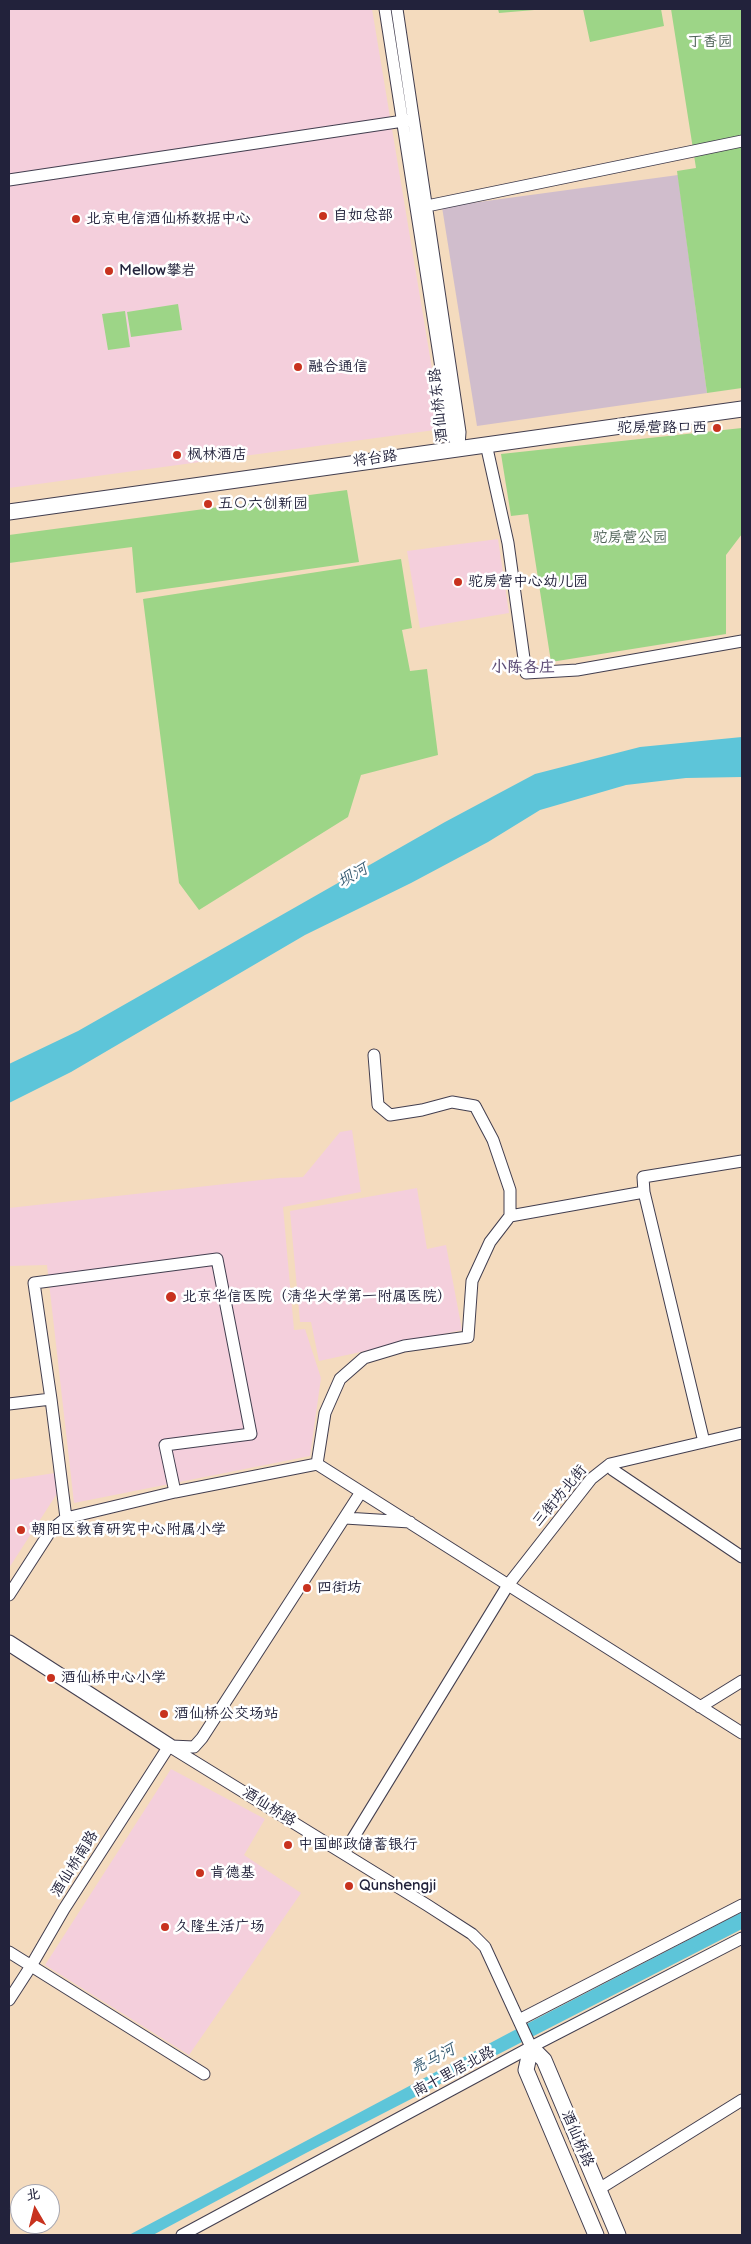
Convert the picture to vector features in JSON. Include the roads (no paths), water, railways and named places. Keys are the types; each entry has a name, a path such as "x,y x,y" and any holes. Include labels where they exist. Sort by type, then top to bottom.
{"main road":[{"name":"将台路","path":"9,512 742,409"},
{"name":"酒仙桥路","path":"9,1643 169,1746"},
{"name":"酒仙桥路","path":"531,2047 544,2060 618,2235"},
{"name":"酒仙桥路","path":"531,2047 526,2070 596,2235"}],"street":[{"name":"酒仙桥东路","path":"386,9 427,206 460,432 459,448"},
{"name":"酒仙桥东路","path":"397,9 408,120 451,432 459,448"},
{"path":"9,180 408,120"},
{"path":"427,206 742,141"},
{"path":"486,444 508,543 526,673 577,670 742,641"},
{"path":"317,1464 325,1413 336,1388 340,1379 364,1358 404,1346 468,1337 472,1281 490,1242 510,1216 510,1190 493,1140 475,1106 452,1102 422,1110 390,1115 378,1105 374,1056"},
{"path":"704,1442 644,1192 643,1177 742,1161"},
{"path":"510,1216 644,1192"},
{"path":"66,1518 34,1283 217,1259 251,1434 165,1445 175,1492"},
{"path":"9,1404 51,1399"},
{"name":"三街坊北街","path":"344,1853 508,1585 591,1479 610,1464 742,1434"},
{"path":"9,1595 51,1530 66,1518 175,1492 317,1464 412,1522 742,1733"},
{"path":"610,1464 613,1470 742,1557"},
{"path":"169,1746 194,1747 202,1738 361,1492"},
{"path":"345,1518 412,1522"},
{"path":"700,1707 742,1682"},
{"name":"酒仙桥路","path":"169,1746 472,1934 485,1946 531,2047"},
{"name":"酒仙桥南路","path":"9,2000 64,1909 169,1746"},
{"path":"519,2020 742,1904"},
{"name":"南十里居北路","path":"182,2235 531,2047 742,1938"},
{"path":"9,1952 204,2074"},
{"path":"598,2189 742,2100"}],"water":[{"name":"坝河","path":"742,737 742,777 686,778 626,785 540,810 488,842 411,883 305,935 71,1072 9,1103 9,1064 78,1031 445,822 535,774 640,747"},
{"path":"742,1912 742,1929 306,2153 153,2235 129,2235 509,2033"}],"place":[{"name":"自如总部","path":"323,216"},
{"name":"北京电信酒仙桥数据中心","path":"76,219"},
{"name":"Mellow攀岩","path":"109,271"},
{"name":"融合通信","path":"298,367"},
{"name":"驼房营路口西","path":"717,428"},
{"name":"枫林酒店","path":"177,455"},
{"name":"五〇六创新园","path":"208,504"},
{"name":"驼房营中心幼儿园","path":"458,582"},
{"name":"北京华信医院（清华大学第一附属医院）","path":"171,1297"},
{"name":"朝阳区教育研究中心附属小学","path":"21,1530"},
{"name":"四街坊","path":"307,1588"},
{"name":"酒仙桥中心小学","path":"51,1678"},
{"name":"酒仙桥公交场站","path":"164,1714"},
{"name":"中国邮政储蓄银行","path":"288,1845"},
{"name":"肯德基","path":"200,1873"},
{"name":"Qunshengji","path":"349,1886"},
{"name":"久隆生活广场","path":"165,1927"}],"district":[{"name":"小陈各庄","path":"523,668"}],"park label":[{"name":"丁香园","path":"710,42"},
{"name":"驼房营公园","path":"630,538"}],"water label":[{"name":"亮马河","path":"433,2060"}]}
